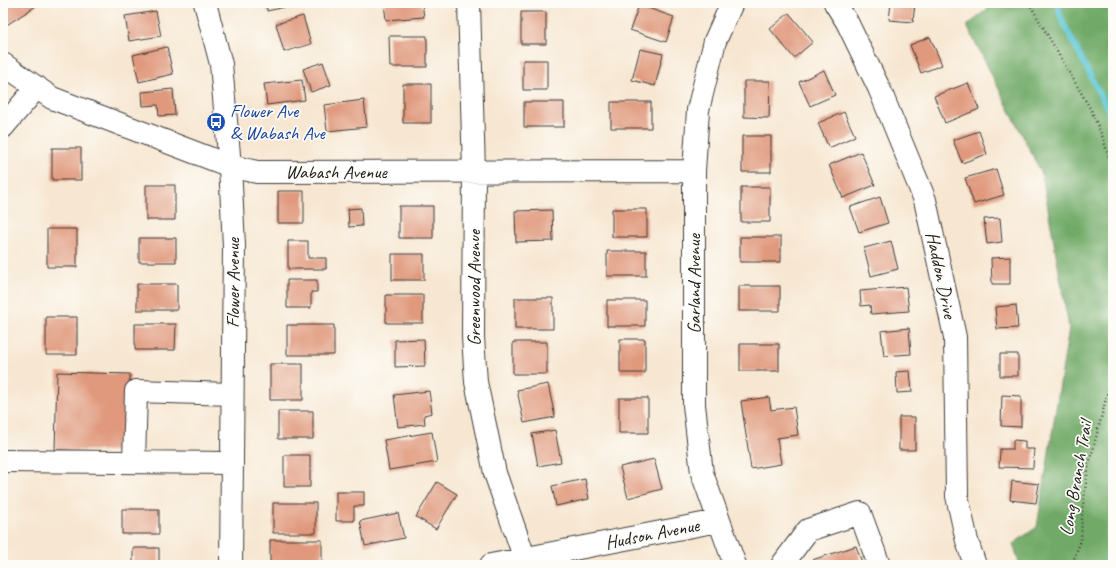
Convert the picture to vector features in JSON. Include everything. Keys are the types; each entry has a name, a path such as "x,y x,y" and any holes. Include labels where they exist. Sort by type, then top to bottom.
{"street":[{"name":"Flower Avenue","path":"205,3 221,64 230,166 234,246 231,565"},
{"name":"Greenwood Avenue","path":"469,3 474,171 473,337 476,382 495,473 526,562"},
{"name":"Garland Avenue","path":"732,3 715,41 698,110 694,171 694,405 702,473 735,565"},
{"name":"Haddon Drive","path":"835,3 847,22 880,88 925,200 955,337 957,496 967,541 975,565"},
{"name":"Wabash Avenue","path":"3,64 52,98 230,166 257,172 694,171"},
{"path":"3,127 37,87"},
{"path":"134,462 136,391 232,394"},
{"path":"3,461 232,463"},
{"path":"782,565 808,530 860,514 879,565"},
{"name":"Hudson Avenue","path":"491,565 526,562 718,521"}],"path":[{"path":"1029,3 1091,110 1103,138 1113,171"},
{"name":"Long Branch Trail","path":"1070,565 1081,540 1082,512 1088,468 1113,372"}],"green space":[{"path":"994,3 1113,3 1113,565 1020,565 1013,544 1037,527 1069,328 1042,174 967,26"}],"building":[{"path":"3,3 35,3 36,6 5,26"},
{"path":"266,3 289,3 290,6 267,11"},
{"path":"384,3 422,3 424,17 386,20"},
{"path":"891,3 915,3 913,22 889,20"},
{"path":"639,5 674,17 666,42 630,30"},
{"path":"156,11 161,36 129,41 125,16"},
{"path":"521,12 546,12 546,44 521,44"},
{"path":"789,13 813,42 794,58 770,29"},
{"path":"303,16 311,44 284,52 276,24"},
{"path":"389,36 427,36 427,67 390,67"},
{"path":"930,37 942,65 921,73 910,45"},
{"path":"167,47 173,74 139,82 133,55"},
{"path":"640,49 663,54 655,86 632,80"},
{"path":"523,60 547,60 547,90 523,90"},
{"path":"323,62 331,85 311,92 303,69"},
{"path":"824,70 835,95 810,106 799,82"},
{"path":"302,80 305,100 267,105 264,84"},
{"path":"744,81 770,81 769,118 744,117"},
{"path":"968,83 979,109 945,123 934,96"},
{"path":"403,84 431,84 431,123 403,123"},
{"path":"173,89 175,115 159,116 158,105 143,106 142,92"},
{"path":"364,100 367,127 327,131 324,105"},
{"path":"524,102 564,102 564,127 524,127"},
{"path":"611,102 651,102 651,128 611,128"},
{"path":"844,112 855,136 829,148 818,123"},
{"path":"979,131 987,154 962,163 953,140"},
{"path":"742,136 771,136 771,172 742,172"},
{"path":"52,148 81,148 81,180 52,180"},
{"path":"861,152 875,185 843,198 829,165"},
{"path":"996,169 1004,195 974,204 965,178"},
{"path":"146,185 175,185 175,220 146,220"},
{"path":"741,187 770,187 770,222 741,222"},
{"path":"278,191 304,191 304,223 278,223"},
{"path":"880,197 888,223 859,232 850,207"},
{"path":"399,206 433,206 433,238 399,238"},
{"path":"361,208 362,226 349,227 348,209"},
{"path":"612,209 647,209 647,237 612,237"},
{"path":"552,210 553,241 516,242 515,211"},
{"path":"1000,218 1002,242 987,244 984,219"},
{"path":"47,229 77,229 77,267 47,267"},
{"path":"740,237 781,237 781,262 740,262"},
{"path":"139,238 176,238 176,262 139,262"},
{"path":"288,241 308,241 308,258 326,258 326,269 288,269"},
{"path":"891,241 898,269 871,276 864,248"},
{"path":"607,251 646,251 646,276 607,276"},
{"path":"392,254 424,254 424,280 392,280"},
{"path":"1010,257 1010,284 992,284 991,258"},
{"path":"287,280 317,280 317,292 311,292 311,308 287,308"},
{"path":"137,284 177,284 177,310 137,310"},
{"path":"739,286 780,286 780,311 739,311"},
{"path":"906,287 909,311 871,314 870,305 861,306 860,291"},
{"path":"386,295 423,295 423,323 386,323"},
{"path":"515,298 553,298 553,329 515,329"},
{"path":"607,300 645,300 645,326 607,326"},
{"path":"1016,305 1018,328 997,329 995,307"},
{"path":"46,317 77,317 77,355 46,355"},
{"path":"135,324 176,324 175,350 135,350"},
{"path":"287,325 334,325 334,355 287,355"},
{"path":"909,328 911,354 884,356 881,331"},
{"path":"424,339 425,366 395,367 395,340"},
{"path":"620,339 645,339 645,373 620,373"},
{"path":"513,342 547,342 547,374 513,374"},
{"path":"740,344 779,344 779,371 740,371"},
{"path":"1000,354 1018,354 1018,376 1000,376"},
{"path":"270,364 303,364 303,400 270,400"},
{"path":"910,371 912,392 897,393 896,372"},
{"path":"57,372 130,374 129,451 55,450"},
{"path":"548,384 555,417 524,423 517,390"},
{"path":"429,391 432,413 424,415 425,424 398,427 394,395"},
{"path":"1002,395 1021,396 1021,427 1001,426"},
{"path":"769,397 771,410 794,407 798,435 777,438 781,464 751,469 741,401"},
{"path":"619,398 648,398 648,433 619,433"},
{"path":"278,411 313,411 313,439 278,439"},
{"path":"899,417 915,417 915,450 899,450"},
{"path":"555,430 561,462 538,466 532,434"},
{"path":"432,432 437,462 389,470 384,440"},
{"path":"1013,440 1025,441 1025,449 1034,449 1033,468 999,467 1000,449 1013,449"},
{"path":"284,455 310,455 310,487 284,487"},
{"path":"654,459 662,489 628,498 620,467"},
{"path":"585,479 589,499 556,506 552,486"},
{"path":"1012,481 1039,484 1036,503 1010,500"},
{"path":"437,482 457,494 436,529 416,517"},
{"path":"336,492 364,492 364,506 354,506 354,521 336,521"},
{"path":"273,503 316,503 316,533 273,533"},
{"path":"122,509 159,509 159,534 122,534"},
{"path":"398,513 404,538 365,546 360,521"},
{"path":"270,540 322,540 322,565 270,565"},
{"path":"856,546 863,565 814,565 812,560"},
{"path":"133,548 159,548 159,565 133,565"}],"waterway":[{"path":"1057,3 1062,20 1110,114 1113,128"},
{"path":"1107,565 1113,529"}],"place":[{"name":"Flower Ave & Wabash Ave","path":"216,122"}]}
